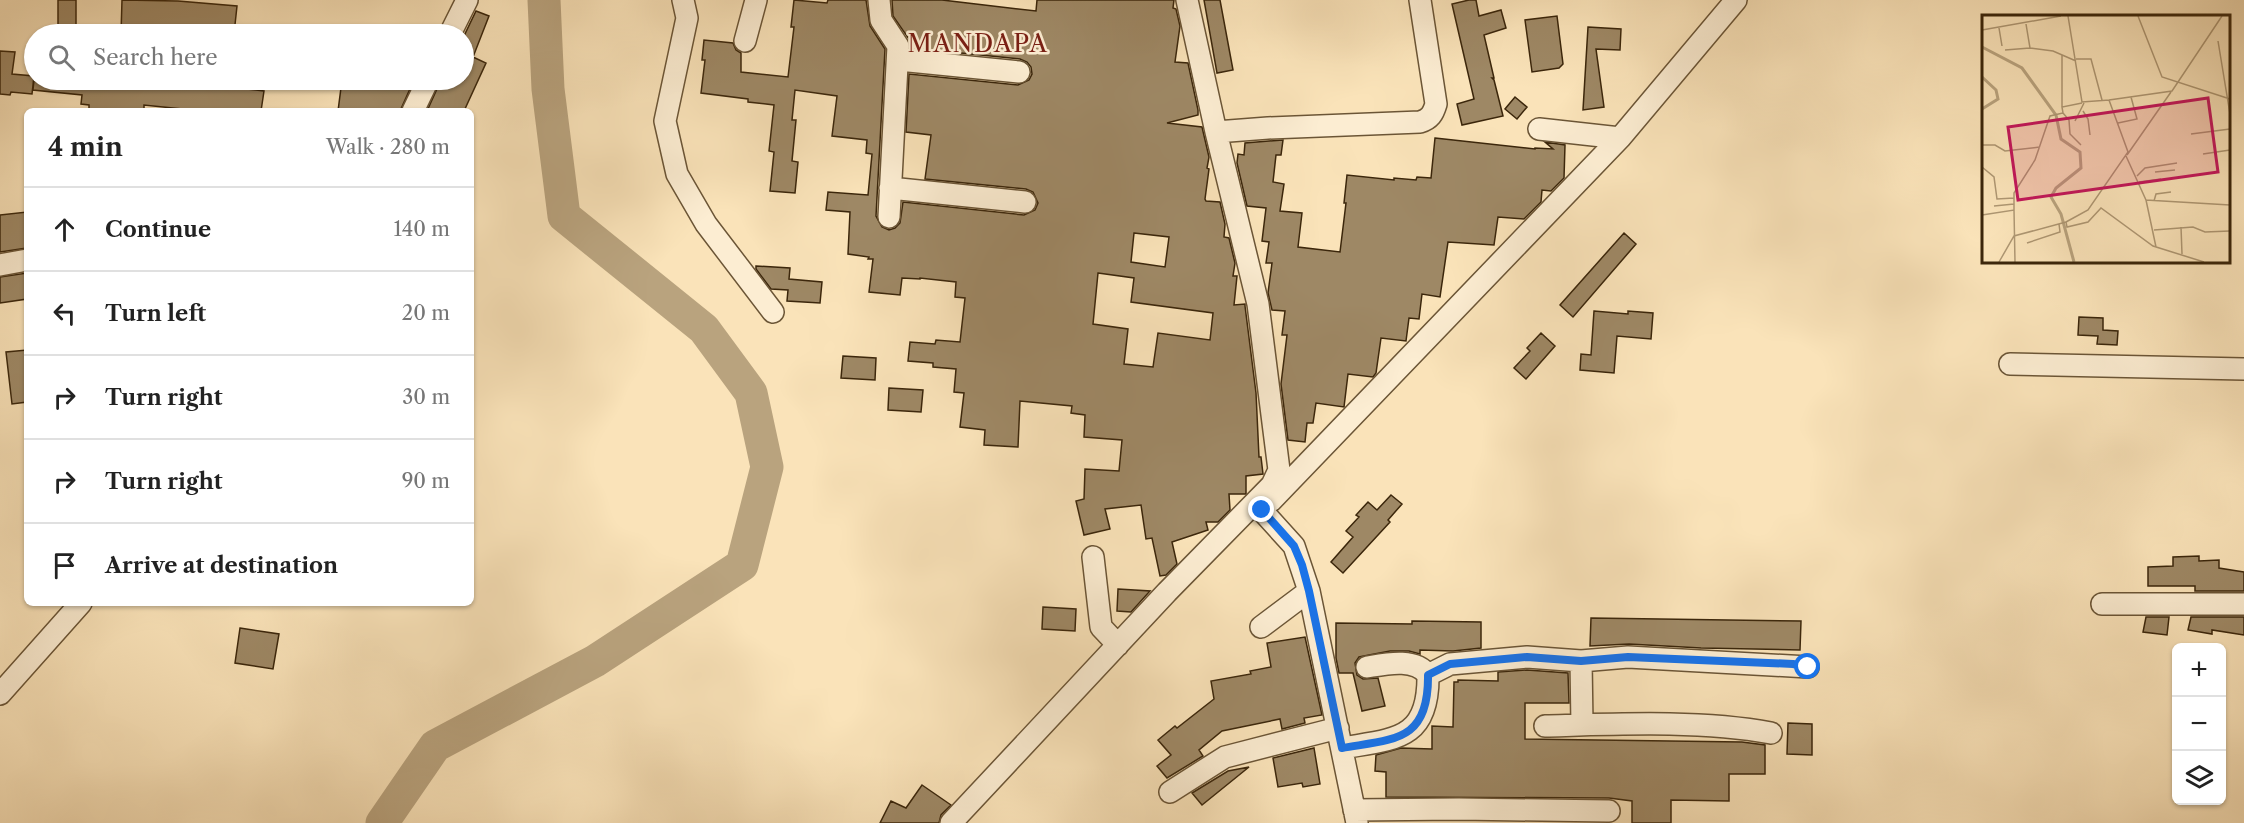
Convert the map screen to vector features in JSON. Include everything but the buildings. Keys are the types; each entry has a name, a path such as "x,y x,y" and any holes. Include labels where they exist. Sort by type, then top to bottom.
{"street":[{"path":"455,24 467,0"},
{"path":"683,0 687,18 665,121 677,174 706,224 773,312"},
{"path":"746,41 756,0"},
{"path":"879,0 881,20 898,46 889,217"},
{"path":"1187,0 1258,304 1279,470 1261,509"},
{"path":"1216,132 1427,120 1436,104 1420,0"},
{"path":"951,823 1118,645 1261,509 1620,138 1736,0"},
{"path":"898,60 1019,72"},
{"path":"414,108 423,90"},
{"path":"1539,129 1620,138"},
{"path":"890,188 1025,202"},
{"path":"0,265 24,261"},
{"path":"2010,364 2244,369"},
{"path":"1261,509 1294,546 1309,591 1356,816 1459,809 1609,811"},
{"path":"1094,557 1101,627 1118,645"},
{"path":"1261,627 1309,591"},
{"path":"2102,604 2244,604"},
{"path":"0,694 78,606"},
{"path":"1428,675 1444,666 1478,660 1527,657 1581,661 1628,657 1793,664 1808,667"},
{"path":"1581,661 1582,725"},
{"path":"1367,667 1394,663 1420,668 1428,675"},
{"path":"1170,792 1225,758 1340,738 1398,738 1414,728 1420,719 1428,675"},
{"path":"1545,726 1660,724 1751,729 1771,733"}],"waterway":[{"path":"382,823 435,746 595,661 742,565 767,467 751,393 704,329 564,216 548,89 544,0"}],"district":[{"name":"MANDAPA","path":"978,44"}],"route":[{"path":"1262,510 1294,546 1302,565 1342,748 1398,738 1414,728 1420,719 1428,675 1450,664 1527,657 1581,661 1628,657 1793,664 1808,667"}]}
